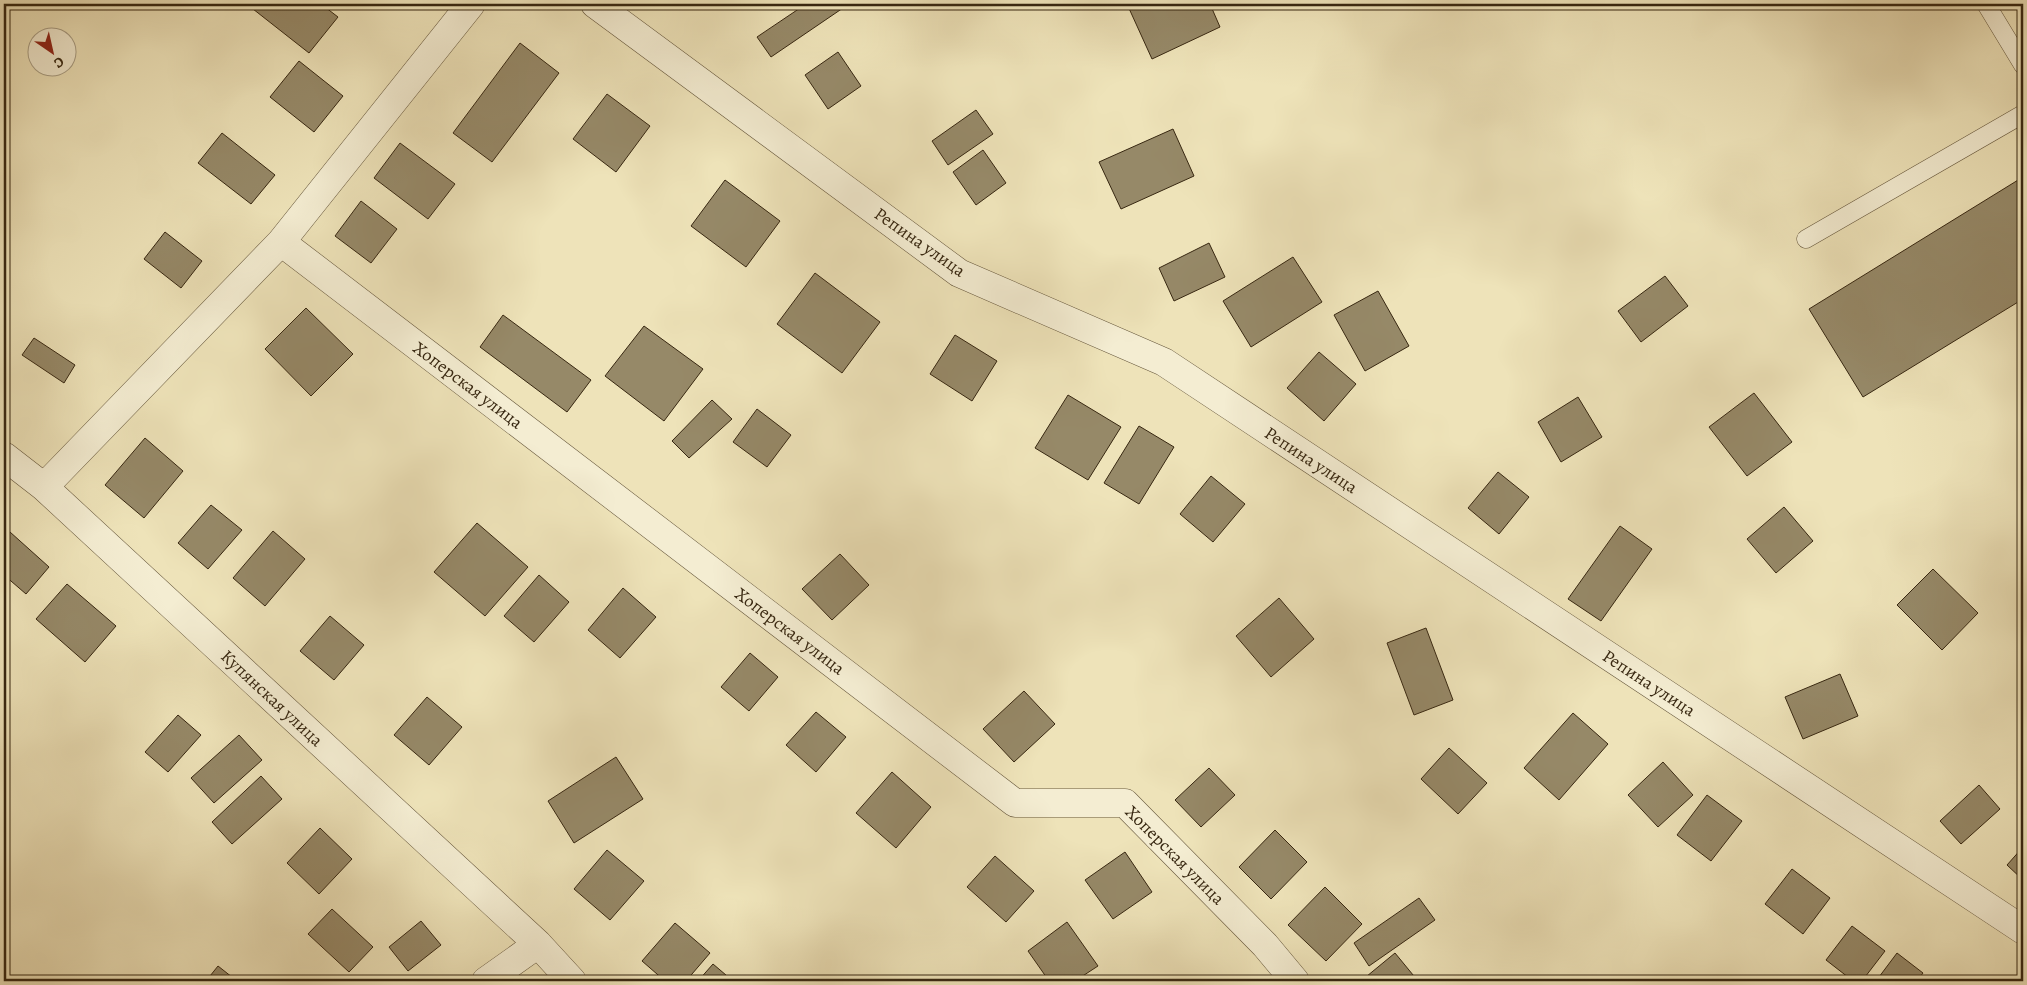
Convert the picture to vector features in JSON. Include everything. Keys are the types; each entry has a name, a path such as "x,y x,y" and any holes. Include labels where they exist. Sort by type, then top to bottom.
{"street":[{"path":"44,487 281,242 471,4"},
{"name":"Репина улица","path":"595,4 959,273 1164,362 2023,930"},
{"name":"Хоперская улица","path":"281,242 1015,803 1125,803 1265,945 1295,981"},
{"name":"Купянская улица","path":"4,456 44,487 538,944 572,981"},
{"path":"486,981 538,944"}],"lane":[{"path":"1986,4 2023,65"},
{"path":"1806,239 2023,114"}],"building":[{"path":"257,4 321,4 338,17 309,53 253,9"},
{"path":"806,4 841,4 843,8 771,57 757,37"},
{"path":"1127,4 1210,4 1220,27 1152,59"},
{"path":"520,43 559,73 492,162 453,133"},
{"path":"838,52 861,86 828,109 805,75"},
{"path":"299,61 343,96 314,132 270,97"},
{"path":"607,94 650,126 616,172 573,139"},
{"path":"976,110 993,134 948,165 932,141"},
{"path":"1173,129 1194,176 1121,209 1099,162"},
{"path":"222,133 275,175 251,204 198,163"},
{"path":"400,143 455,184 428,219 374,178"},
{"path":"983,150 1006,183 976,205 953,172"},
{"path":"2023,177 2023,299 1863,397 1809,309"},
{"path":"725,180 780,221 746,267 691,226"},
{"path":"361,201 397,229 371,263 335,236"},
{"path":"165,232 202,261 181,288 144,259"},
{"path":"1209,243 1225,277 1174,301 1159,268"},
{"path":"1293,257 1322,302 1251,347 1223,301"},
{"path":"815,273 880,322 842,373 777,324"},
{"path":"1665,276 1688,306 1641,342 1618,311"},
{"path":"1378,291 1409,346 1365,371 1334,315"},
{"path":"306,308 353,354 311,396 265,349"},
{"path":"503,315 591,380 567,412 480,347"},
{"path":"4,318 9,322 4,329"},
{"path":"644,326 703,369 664,421 605,376"},
{"path":"955,335 997,361 972,401 930,374"},
{"path":"34,338 75,365 64,383 22,355"},
{"path":"1319,352 1356,384 1324,421 1287,388"},
{"path":"1754,393 1792,442 1747,476 1709,427"},
{"path":"1068,395 1121,427 1088,480 1035,448"},
{"path":"1578,397 1602,437 1561,462 1538,422"},
{"path":"712,400 732,419 689,458 672,441"},
{"path":"757,409 791,435 767,467 733,442"},
{"path":"1139,426 1174,447 1139,504 1104,483"},
{"path":"145,438 183,471 144,518 105,485"},
{"path":"1498,472 1529,497 1499,534 1468,508"},
{"path":"1211,476 1245,504 1213,542 1180,514"},
{"path":"211,505 242,530 208,569 178,543"},
{"path":"1784,507 1813,541 1776,573 1747,539"},
{"path":"477,523 528,567 485,616 434,572"},
{"path":"1620,526 1652,549 1601,621 1568,599"},
{"path":"273,531 305,559 265,606 233,578"},
{"path":"10,532 49,567 26,594 4,575 4,539"},
{"path":"840,554 869,585 832,620 802,589"},
{"path":"1933,569 1978,613 1942,650 1897,605"},
{"path":"539,575 569,602 534,642 504,616"},
{"path":"67,584 116,626 85,662 36,619"},
{"path":"623,588 656,617 620,658 588,630"},
{"path":"1279,598 1314,639 1271,677 1236,636"},
{"path":"330,616 364,645 334,680 300,651"},
{"path":"1426,628 1453,700 1414,715 1387,643"},
{"path":"750,653 778,677 749,711 721,687"},
{"path":"1840,674 1858,716 1803,739 1785,697"},
{"path":"1024,691 1055,724 1014,762 983,729"},
{"path":"427,697 462,727 429,765 394,735"},
{"path":"816,712 846,737 816,772 786,745"},
{"path":"1573,713 1608,744 1559,800 1524,768"},
{"path":"178,715 201,735 168,772 145,752"},
{"path":"239,735 262,760 214,803 191,778"},
{"path":"1449,748 1487,783 1458,814 1421,779"},
{"path":"616,757 643,799 574,843 548,801"},
{"path":"1663,762 1693,795 1658,827 1628,795"},
{"path":"1209,768 1235,795 1201,827 1175,800"},
{"path":"892,772 931,807 896,848 856,813"},
{"path":"261,776 282,799 232,844 212,822"},
{"path":"1979,785 2000,809 1961,844 1940,821"},
{"path":"1707,795 1742,821 1711,861 1677,835"},
{"path":"320,828 352,859 319,894 287,863"},
{"path":"1275,830 1307,862 1271,899 1239,867"},
{"path":"2023,847 2023,880 2007,865"},
{"path":"607,850 644,881 610,920 574,889"},
{"path":"1125,852 1152,892 1113,919 1085,880"},
{"path":"995,856 1034,891 1006,922 967,887"},
{"path":"1792,869 1830,898 1803,934 1765,904"},
{"path":"1325,887 1362,924 1326,961 1288,925"},
{"path":"1419,898 1435,920 1369,966 1354,943"},
{"path":"332,909 373,947 349,972 308,934"},
{"path":"421,921 441,945 408,971 389,947"},
{"path":"1067,922 1098,966 1075,981 1049,981 1028,951"},
{"path":"675,923 710,953 686,981 665,981 642,961"},
{"path":"1852,926 1885,951 1862,981 1853,981 1826,960"},
{"path":"1395,953 1418,981 1361,981"},
{"path":"1897,953 1923,973 1917,981 1876,981"},
{"path":"713,964 733,981 698,981"},
{"path":"218,966 237,981 206,981"}]}
